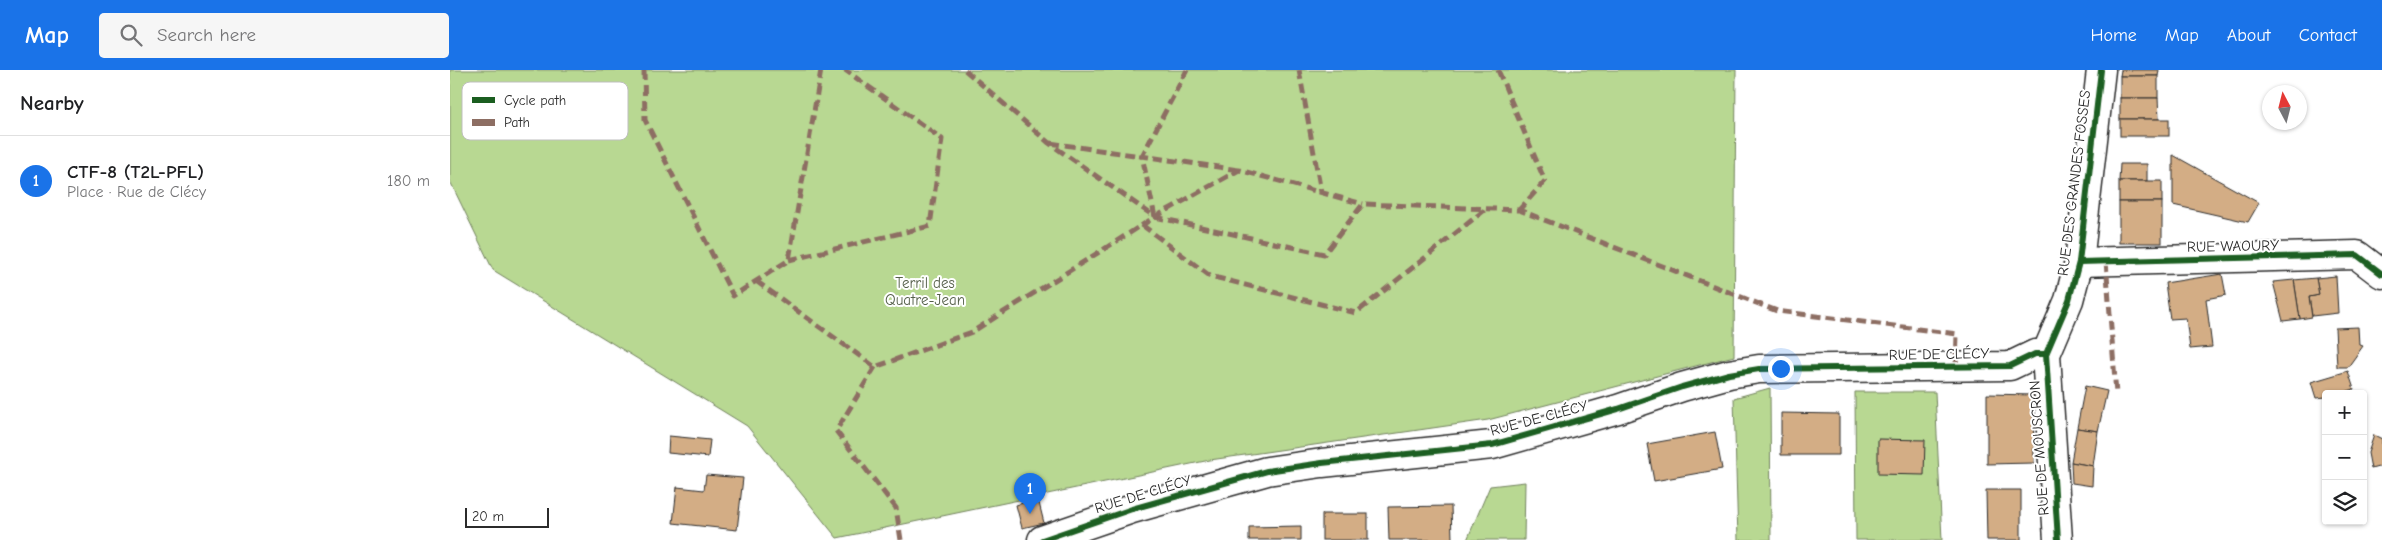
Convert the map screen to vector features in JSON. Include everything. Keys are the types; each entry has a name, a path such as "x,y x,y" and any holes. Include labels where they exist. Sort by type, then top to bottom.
{"street":[{"name":"RUE DES GRANDES FOSSES","path":"2046,354 2069,300 2079,262 2101,70"},
{"name":"RUE WAOURY","path":"2079,262 2357,255 2382,274"},
{"name":"RUE DE CLÉCY","path":"1042,540 1132,509 1267,471 1492,444 1618,409 1729,374 1759,369 2010,366 2035,354 2046,354"},
{"name":"RUE DE MOUSCRON","path":"2046,354 2058,540"}],"green space":[{"name":"Terril des Quatre-Jean","path":"450,70 1736,70 1734,356 1488,420 1210,460 837,538 747,426 493,270 450,181"},
{"path":"1770,388 1771,540 1738,540 1734,398"},
{"path":"1855,392 1935,392 1942,540 1856,540"},
{"path":"1525,482 1524,540 1467,540 1490,486"}],"building":[{"path":"2121,70 2159,70 2158,76 2120,76"},
{"path":"2120,76 2158,76 2158,98 2120,98"},
{"path":"2120,98 2158,98 2159,119 2120,119"},
{"path":"2120,119 2169,119 2169,136 2120,136"},
{"path":"2173,155 2259,203 2248,222 2173,205"},
{"path":"2120,164 2147,164 2147,181 2119,181"},
{"path":"2119,181 2162,181 2162,202 2119,202"},
{"path":"2119,202 2162,202 2162,243 2119,243"},
{"path":"2222,274 2226,295 2206,299 2212,347 2190,349 2186,318 2170,319 2165,283"},
{"path":"2336,276 2338,313 2312,316 2309,297 2319,295 2316,278"},
{"path":"2316,278 2319,295 2309,297 2312,317 2300,319 2294,280"},
{"path":"2294,280 2300,319 2283,321 2273,282"},
{"path":"2358,327 2359,345 2363,346 2348,367 2337,367 2335,328"},
{"path":"2348,371 2354,389 2322,390 2322,397 2316,398 2311,382"},
{"path":"2085,386 2107,391 2098,431 2077,428"},
{"path":"1987,394 2033,395 2034,463 1987,464"},
{"path":"1781,413 1839,414 1839,455 1781,455"},
{"path":"2077,428 2098,431 2093,466 2071,462"},
{"path":"1715,432 1722,469 1654,481 1647,444"},
{"path":"2374,435 2382,439 2382,466 2371,469 2368,453"},
{"path":"669,436 710,440 708,457 668,453"},
{"path":"1878,439 1925,440 1924,475 1878,474"},
{"path":"2071,462 2093,466 2092,486 2072,483"},
{"path":"706,475 743,478 737,530 673,523 677,487 704,490"},
{"path":"1986,490 2021,490 2021,540 1987,540"},
{"path":"1038,499 1044,523 1022,528 1016,505"},
{"path":"1451,506 1452,539 1463,540 1389,540 1388,507"},
{"path":"1322,514 1368,514 1368,540 1322,540"},
{"path":"1301,526 1301,540 1249,540 1249,527"}],"marked path":[{"path":"644,70 645,120 733,296 789,260 821,70"},
{"path":"789,260 930,226 942,139 845,70"},
{"path":"965,70 1049,143 1155,217 1324,254 1363,204 1519,210 1777,311 1957,334 1956,367"},
{"path":"1155,217 1142,156 1187,70"},
{"path":"1299,70 1321,192"},
{"path":"1498,70 1545,181 1519,210"},
{"path":"1050,143 1239,170"},
{"path":"756,281 875,367 972,332 1155,217 1239,170 1363,204"},
{"path":"1142,225 1210,276 1356,313 1487,208"},
{"path":"2106,261 2116,394"},
{"path":"875,367 836,431 896,508 901,540"}],"cycle path":[{"path":"2058,540 2046,354 2069,300 2079,262 2101,70"},
{"path":"2079,262 2357,255 2382,274"},
{"path":"1042,540 1132,509 1267,471 1322,463 1492,445 1618,409 1682,387 1729,374 1759,369 2010,366 2035,354 2046,354"}],"place":[{"name":"CTF-8 (T2L-PFL)","path":"1030,514"}]}
